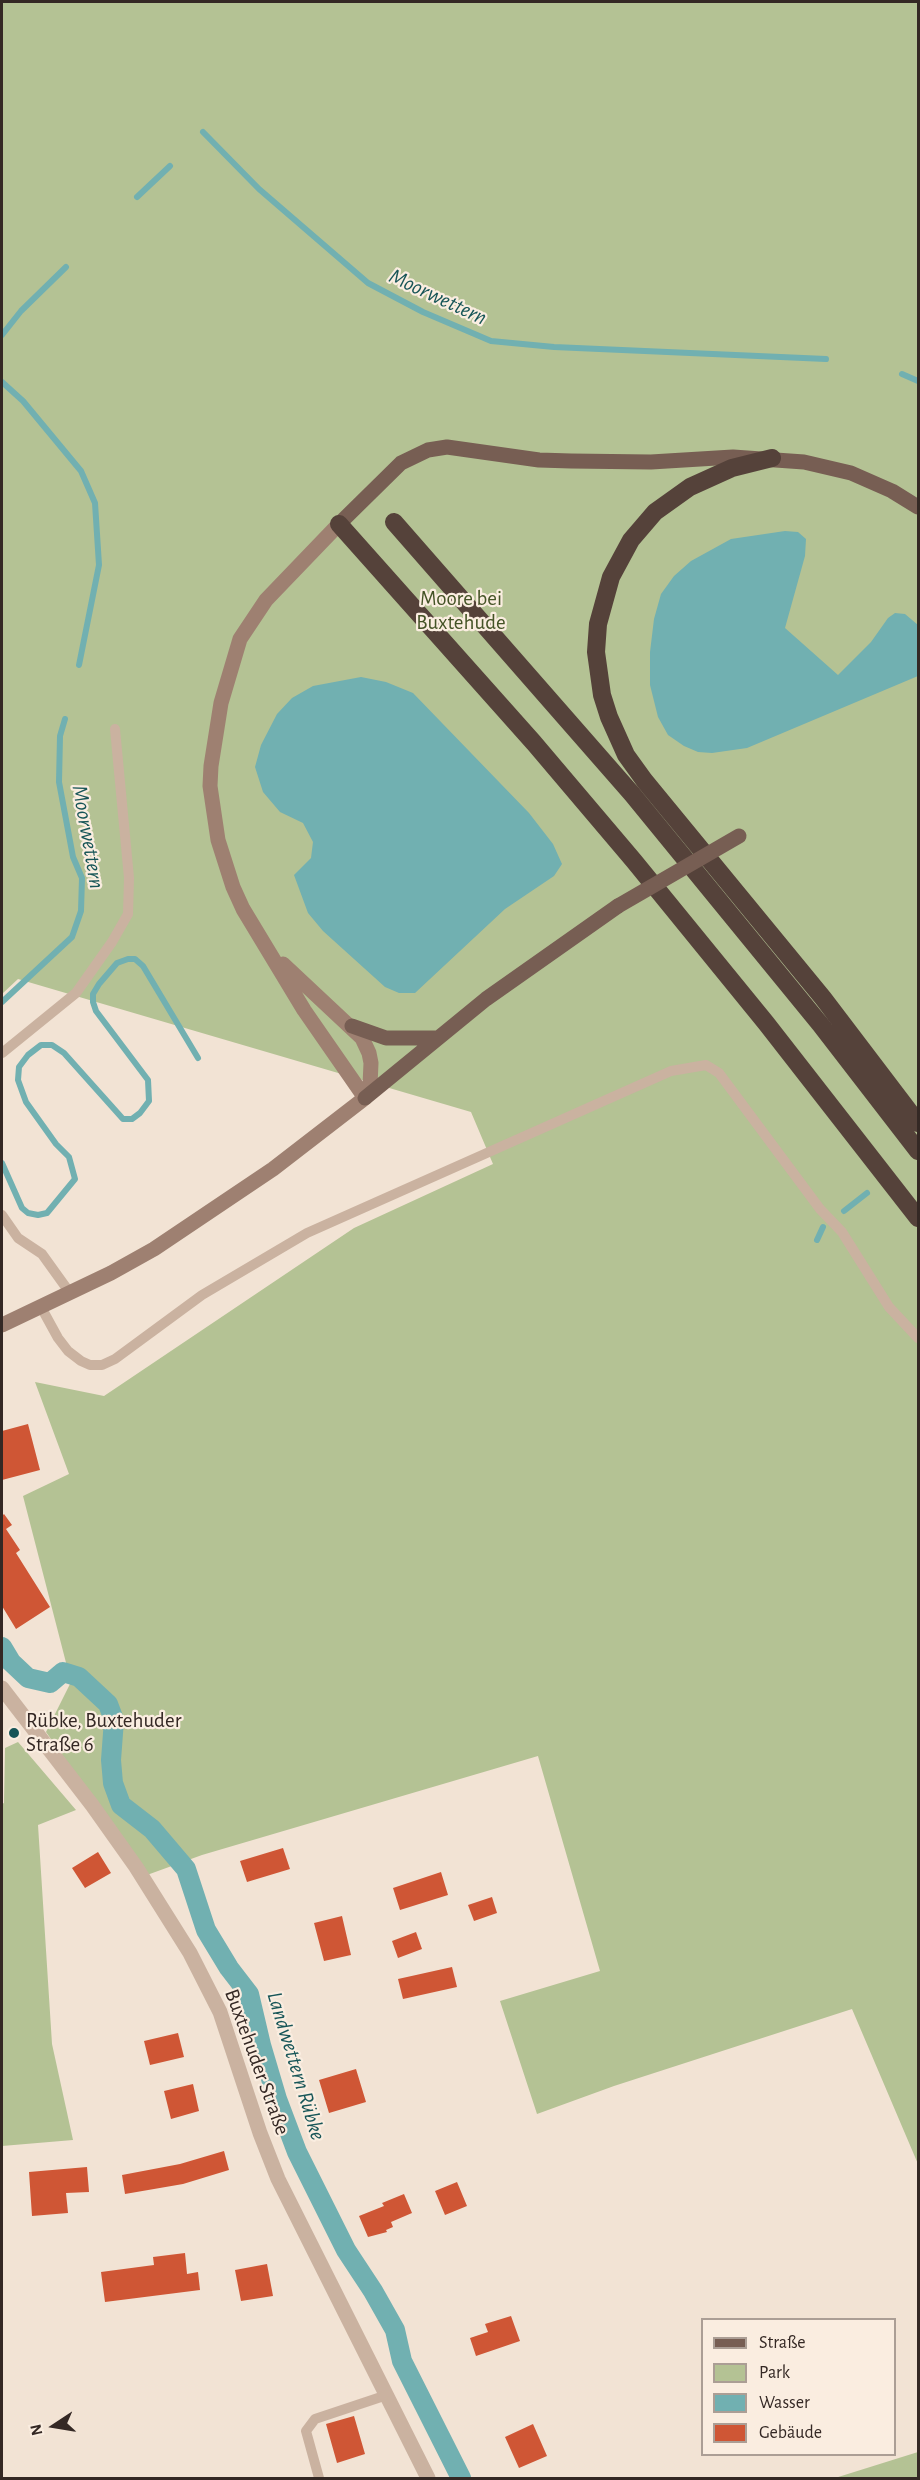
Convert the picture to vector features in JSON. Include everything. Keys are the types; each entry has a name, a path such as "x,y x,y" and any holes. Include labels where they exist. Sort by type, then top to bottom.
{"highway":[{"path":"772,458 732,468 690,487 655,512 631,540 611,577 598,624 596,652 602,695 618,739 632,763 823,998 915,1138"},
{"path":"394,522 525,669 647,812 915,1138"},
{"path":"339,524 534,743 634,861 766,1023 918,1218"}],"main road":[{"path":"365,1098 304,1010 243,909 233,887 218,840 210,786 215,737 230,666 246,628 266,600 401,463 419,453 441,447 539,460 651,462 733,457 804,462 851,473 892,491 918,507"},
{"path":"2,1324 70,1293 145,1254 204,1216 273,1168 365,1098 486,999 618,906 739,836"},
{"path":"272,954 352,1026 362,1038 369,1053 371,1075 365,1098"},
{"path":"352,1026 386,1038 436,1038"}],"street":[{"name":"Buxtehuder Straße","path":"2,1688 136,1867 190,1953 220,2012 260,2133 278,2179 428,2478"}],"lane":[{"path":"2,1053 76,993 112,942 128,914 129,878 115,729"},
{"path":"41,1307 68,1351 90,1365 102,1365 115,1359 202,1295 307,1233 671,1071 706,1065 719,1073 820,1209 842,1232 890,1307 918,1338"},
{"path":"2,1215 18,1238 42,1254 70,1293"},
{"path":"319,2478 306,2431 315,2419 387,2395"}],"green space":[{"name":"Moore bei Buxtehude","path":"2,2 918,2 918,2164 852,2009 614,2086 537,2114 500,2001 600,1971 538,1756 202,1855 147,1875 46,1732 71,1682 23,1496 69,1474 35,1382 104,1396 354,1228 493,1164 471,1112 18,979 2,994"},
{"path":"18,1742 76,1810 38,1825 52,2044 73,2140 2,2146 2,1804 4,1803 5,1748"},
{"path":"918,2452 918,2478 835,2478"}],"water":[{"path":"785,531 798,532 806,539 805,556 785,628 838,675 871,642 888,618 895,613 905,614 918,625 918,676 747,748 712,753 698,752 684,746 668,735 658,717 650,685 650,652 654,619 661,594 674,576 691,561 731,539"},
{"path":"361,677 386,682 413,693 529,813 553,844 562,864 554,876 505,909 415,993 399,993 385,987 323,931 308,913 294,875 311,858 313,842 303,823 280,812 263,792 255,767 261,745 277,714 292,698 313,686"}],"building":[{"path":"28,1424 40,1470 2,1480 2,1431"},
{"path":"4,1514 12,1525 6,1529 20,1550 16,1553 50,1607 16,1629 2,1606 2,1516"},
{"path":"283,1848 290,1869 247,1882 240,1861"},
{"path":"98,1852 111,1873 85,1888 72,1868"},
{"path":"441,1872 448,1895 400,1910 393,1888"},
{"path":"492,1897 497,1913 474,1921 468,1905"},
{"path":"342,1916 351,1955 324,1961 314,1923"},
{"path":"416,1932 422,1949 398,1958 392,1941"},
{"path":"452,1967 457,1987 403,1999 398,1979"},
{"path":"178,2033 184,2057 150,2065 144,2041"},
{"path":"356,2069 366,2102 329,2113 319,2080"},
{"path":"193,2084 199,2111 171,2119 164,2091"},
{"path":"224,2151 229,2170 183,2184 125,2194 122,2175 180,2164"},
{"path":"87,2167 89,2192 66,2193 68,2213 32,2216 29,2172"},
{"path":"457,2182 467,2206 445,2215 435,2191"},
{"path":"404,2194 412,2213 391,2222 393,2227 386,2230 387,2232 368,2237 359,2216 384,2206 382,2203"},
{"path":"185,2253 187,2274 198,2272 200,2290 105,2302 101,2272 154,2265 153,2257"},
{"path":"267,2264 273,2296 241,2301 235,2270"},
{"path":"511,2316 520,2341 476,2356 470,2338 488,2332 485,2324"},
{"path":"354,2416 365,2454 337,2463 326,2424"},
{"path":"533,2424 547,2456 519,2468 505,2437"}],"waterway":[{"name":"Moorwettern","path":"203,132 259,189 368,283 423,312 491,341 554,347 826,359"},
{"name":"Moorwettern","path":"137,197 170,166"},
{"name":"Moorwettern","path":"2,335 21,311 66,267"},
{"name":"Moorwettern","path":"902,374 918,381"},
{"name":"Moorwettern","path":"2,382 23,401 81,471 95,503 99,565 79,665"},
{"name":"Moorwettern","path":"2,1002 72,937 81,911 82,878 73,857 59,782 60,736 65,719"},
{"path":"2,1163 22,1208 28,1213 38,1215 47,1213 75,1179 69,1157 56,1144 26,1102 18,1080 19,1067 28,1055 41,1045 52,1045 64,1053 123,1119 132,1119 149,1101 148,1080 96,1011 93,1002 93,994 99,984 117,963 135,959 143,966 198,1058"},
{"path":"844,1211 867,1193"},
{"path":"817,1240 823,1227"},
{"name":"Landwettern Rübke","path":"2,1647 11,1662 28,1678 50,1683 63,1672 79,1677 108,1704 114,1720 111,1760 113,1783 121,1805 152,1829 186,1869 206,1930 229,1968 249,1994 277,2099 297,2152 346,2250 395,2330 402,2361 461,2478"}],"place":[{"name":"Rübke, Buxtehuder Straße 6","path":"14,1733"}]}
